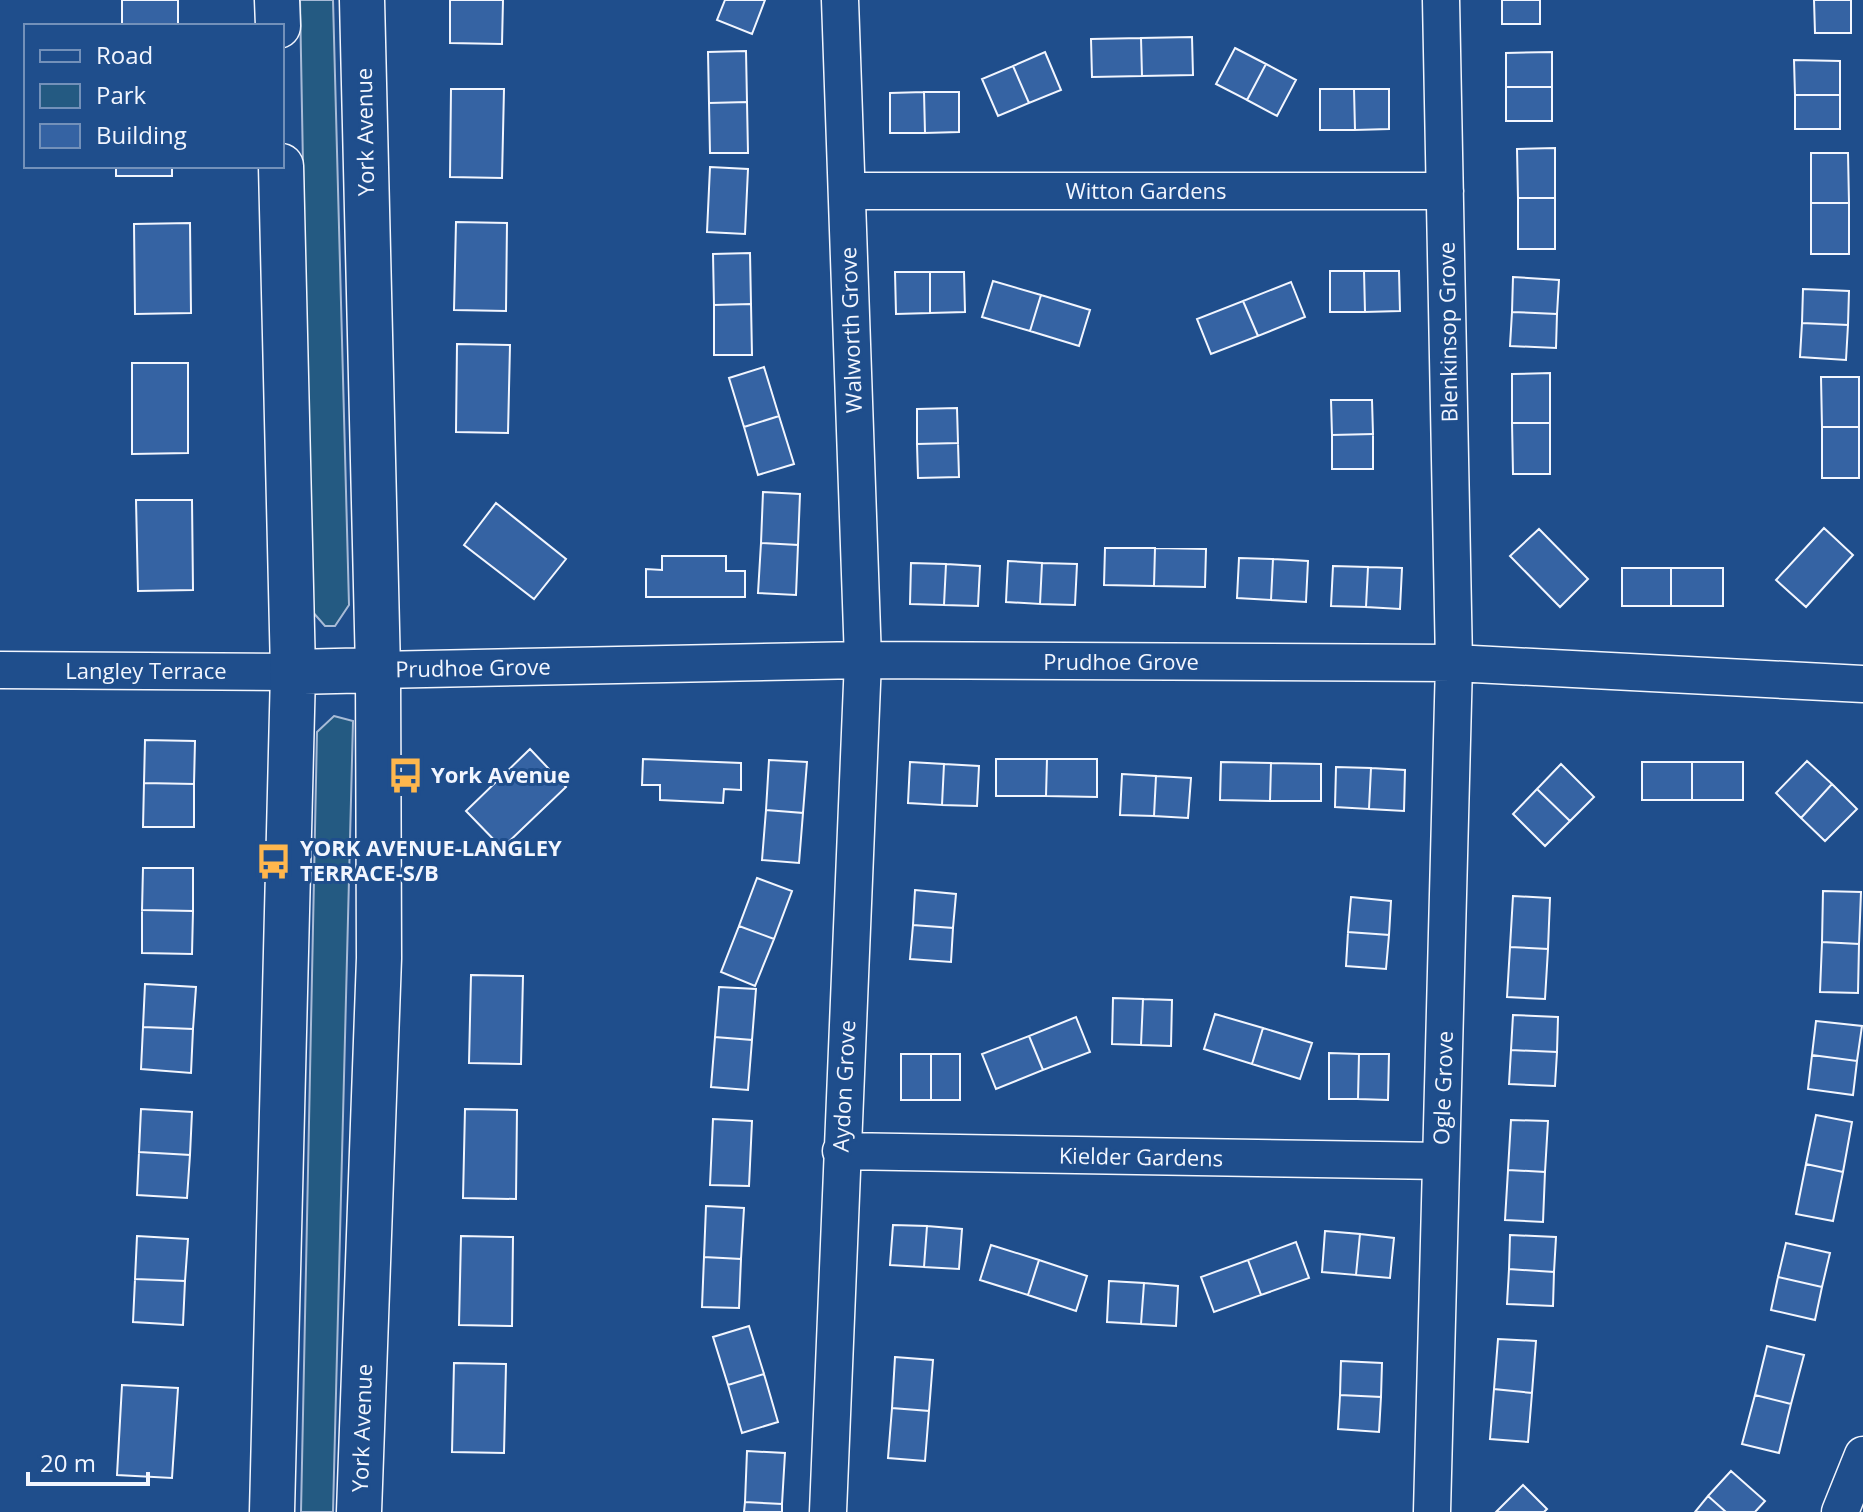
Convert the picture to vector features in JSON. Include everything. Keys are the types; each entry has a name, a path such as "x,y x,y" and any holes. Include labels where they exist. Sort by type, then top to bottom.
{"main road":[{"path":"277,0 278,24"},
{"name":"York Avenue","path":"359,1512 379,958 378,670 362,0"},
{"path":"272,1512 293,672 281,168"},
{"path":"293,672 378,670"}],"street":[{"name":"Walworth Grove","path":"840,0 863,660"},
{"name":"Blenkinsop Grove","path":"1441,0 1454,663"},
{"name":"Witton Gardens","path":"847,191 1445,191"},
{"name":"Prudhoe Grove","path":"378,670 863,660 1454,663 1863,684"},
{"name":"Aydon Grove","path":"828,1512 863,660"},
{"name":"Ogle Grove","path":"1432,1512 1454,663"},
{"name":"Langley Terrace","path":"0,670 293,672"},
{"name":"Kielder Gardens","path":"841,1151 1441,1161"},
{"path":"1840,1512 1863,1455"}],"green space":[{"path":"300,0 333,0 349,605 335,626 325,626 311,610"},
{"path":"334,716 353,721 333,1512 301,1512 317,732"}],"building":[{"path":"122,0 178,0 178,24 122,24"},
{"path":"450,0 503,0 502,44 450,43"},
{"path":"725,0 765,0 752,34 717,20"},
{"path":"1502,0 1540,0 1540,24 1502,24"},
{"path":"1814,0 1851,0 1851,33 1815,33"},
{"path":"1192,37 1193,75 1142,76 1141,38"},
{"path":"1141,38 1142,76 1092,77 1091,39"},
{"path":"1235,48 1266,64 1247,100 1216,84"},
{"path":"746,51 747,102 709,103 708,52"},
{"path":"1045,52 1061,90 1029,103 1013,66"},
{"path":"1552,52 1552,87 1506,87 1506,53"},
{"path":"1794,60 1840,61 1840,95 1795,95"},
{"path":"1266,64 1296,80 1277,116 1247,100"},
{"path":"1013,66 1029,103 998,116 982,79"},
{"path":"1506,87 1552,87 1552,121 1506,121"},
{"path":"451,89 504,89 502,178 450,177"},
{"path":"1320,89 1354,89 1355,130 1320,130"},
{"path":"1354,89 1389,89 1389,129 1355,130"},
{"path":"924,92 925,133 890,133 890,93"},
{"path":"924,92 959,92 959,132 925,133"},
{"path":"1795,95 1840,95 1840,129 1795,129"},
{"path":"747,102 748,153 710,153 709,103"},
{"path":"1555,148 1555,198 1518,198 1517,149"},
{"path":"1811,153 1848,153 1849,203 1811,203"},
{"path":"710,167 748,169 745,234 707,232"},
{"path":"116,168 172,168 172,176 116,176"},
{"path":"1518,198 1555,198 1555,249 1518,249"},
{"path":"1811,203 1849,203 1849,254 1811,254"},
{"path":"456,222 507,223 506,311 454,310"},
{"path":"190,223 191,313 135,314 134,224"},
{"path":"750,253 751,304 714,305 713,254"},
{"path":"1330,271 1364,271 1365,312 1330,312"},
{"path":"1364,271 1399,271 1400,311 1365,312"},
{"path":"895,272 930,272 930,313 896,314"},
{"path":"930,272 964,272 965,312 930,313"},
{"path":"1513,277 1559,280 1557,314 1512,312"},
{"path":"993,281 1041,295 1030,331 982,317"},
{"path":"1291,282 1305,317 1258,336 1243,301"},
{"path":"1803,289 1849,291 1848,325 1802,323"},
{"path":"1041,295 1090,310 1079,346 1030,331"},
{"path":"1243,301 1258,336 1211,354 1197,319"},
{"path":"751,304 752,355 714,355 714,305"},
{"path":"1512,312 1557,314 1556,348 1510,346"},
{"path":"1802,323 1848,325 1846,360 1800,357"},
{"path":"457,344 510,345 508,433 456,432"},
{"path":"132,363 188,363 188,453 132,454"},
{"path":"764,367 779,416 744,427 729,378"},
{"path":"1550,373 1550,423 1512,423 1512,374"},
{"path":"1821,377 1859,377 1859,427 1822,427"},
{"path":"1331,400 1372,400 1373,434 1332,435"},
{"path":"957,408 958,443 917,444 917,409"},
{"path":"779,416 794,464 758,475 744,427"},
{"path":"1512,423 1550,423 1550,474 1513,474"},
{"path":"1822,427 1859,427 1859,478 1822,478"},
{"path":"1373,434 1373,469 1332,469 1332,435"},
{"path":"958,443 959,477 918,478 917,444"},
{"path":"763,492 800,494 798,545 761,543"},
{"path":"136,500 192,500 193,590 138,591"},
{"path":"496,503 566,559 534,599 464,545"},
{"path":"1824,528 1853,555 1806,607 1776,580"},
{"path":"1539,529 1588,579 1560,607 1510,556"},
{"path":"761,543 798,545 796,595 758,593"},
{"path":"1105,548 1155,548 1154,586 1104,585"},
{"path":"1155,548 1206,549 1205,587 1154,586"},
{"path":"662,556 726,556 726,571 745,571 745,597 646,597 646,569 662,570"},
{"path":"1239,558 1273,559 1271,600 1237,598"},
{"path":"1273,559 1308,561 1306,602 1271,600"},
{"path":"1008,561 1042,563 1040,604 1006,602"},
{"path":"911,563 946,564 944,605 910,604"},
{"path":"1042,563 1077,564 1075,605 1040,604"},
{"path":"946,564 980,566 978,606 944,605"},
{"path":"1333,566 1368,567 1366,607 1331,606"},
{"path":"1368,567 1402,568 1400,609 1366,607"},
{"path":"1622,568 1671,568 1671,606 1622,606"},
{"path":"1671,568 1723,568 1723,606 1671,606"},
{"path":"145,740 195,741 194,784 144,783"},
{"path":"530,749 566,787 502,848 466,811"},
{"path":"643,759 741,763 741,790 724,789 723,803 660,800 660,785 642,785"},
{"path":"996,759 1047,759 1046,796 996,796"},
{"path":"1047,759 1097,759 1097,797 1046,796"},
{"path":"769,760 807,762 803,813 766,810"},
{"path":"1807,761 1832,784 1801,818 1776,793"},
{"path":"910,762 944,764 942,805 908,803"},
{"path":"1221,762 1271,763 1270,801 1220,800"},
{"path":"1642,762 1692,762 1692,800 1642,800"},
{"path":"1692,762 1743,762 1743,800 1692,800"},
{"path":"1271,763 1321,764 1321,801 1270,801"},
{"path":"944,764 979,766 977,806 942,805"},
{"path":"1561,764 1594,797 1570,821 1537,789"},
{"path":"1336,767 1371,768 1369,809 1335,807"},
{"path":"1371,768 1405,770 1404,811 1369,809"},
{"path":"1122,774 1156,776 1154,816 1120,815"},
{"path":"1156,776 1191,778 1188,818 1154,816"},
{"path":"144,783 194,784 194,827 143,827"},
{"path":"1832,784 1857,809 1825,841 1801,818"},
{"path":"1537,789 1570,821 1545,846 1513,814"},
{"path":"766,810 803,813 799,863 762,860"},
{"path":"143,868 193,868 193,911 142,910"},
{"path":"757,878 792,891 774,939 739,926"},
{"path":"915,890 956,894 953,928 913,925"},
{"path":"1823,891 1861,892 1859,944 1822,942"},
{"path":"1513,896 1550,898 1548,949 1510,947"},
{"path":"1351,897 1391,901 1389,935 1348,932"},
{"path":"142,910 193,911 192,954 142,953"},
{"path":"913,925 953,928 951,962 910,959"},
{"path":"739,926 774,939 755,986 721,972"},
{"path":"1348,932 1389,935 1386,969 1346,966"},
{"path":"1822,942 1859,944 1858,993 1820,992"},
{"path":"1510,947 1548,949 1545,999 1507,997"},
{"path":"471,975 523,976 521,1064 469,1063"},
{"path":"145,984 196,987 193,1029 143,1027"},
{"path":"719,987 756,989 752,1040 715,1037"},
{"path":"1113,998 1143,999 1141,1045 1112,1044"},
{"path":"1143,999 1172,1000 1171,1046 1141,1045"},
{"path":"1215,1014 1263,1028 1252,1064 1204,1049"},
{"path":"1513,1015 1558,1017 1557,1052 1511,1050"},
{"path":"1076,1017 1090,1052 1043,1070 1029,1036"},
{"path":"1816,1021 1862,1026 1857,1061 1812,1055"},
{"path":"143,1027 193,1029 191,1073 141,1069"},
{"path":"1263,1028 1312,1043 1300,1079 1252,1064"},
{"path":"1029,1036 1043,1070 996,1089 982,1054"},
{"path":"715,1037 752,1040 748,1090 711,1087"},
{"path":"1511,1050 1557,1052 1555,1086 1509,1084"},
{"path":"1329,1053 1359,1054 1358,1099 1329,1099"},
{"path":"901,1054 931,1054 931,1100 901,1100"},
{"path":"931,1054 960,1054 960,1100 931,1100"},
{"path":"1359,1054 1389,1054 1388,1100 1358,1099"},
{"path":"1812,1055 1857,1061 1853,1095 1808,1089"},
{"path":"141,1109 192,1112 190,1155 139,1152"},
{"path":"465,1109 517,1110 516,1199 463,1198"},
{"path":"1816,1115 1852,1122 1843,1172 1806,1164"},
{"path":"713,1119 752,1121 749,1186 710,1185"},
{"path":"1511,1120 1548,1121 1545,1172 1508,1170"},
{"path":"139,1152 190,1155 187,1198 137,1195"},
{"path":"1806,1164 1843,1172 1833,1221 1796,1214"},
{"path":"1508,1170 1545,1172 1543,1222 1505,1220"},
{"path":"706,1206 744,1208 741,1259 704,1257"},
{"path":"893,1225 927,1226 924,1267 890,1265"},
{"path":"927,1226 962,1229 959,1269 924,1267"},
{"path":"1325,1231 1360,1234 1356,1275 1322,1272"},
{"path":"1360,1234 1394,1238 1390,1278 1356,1275"},
{"path":"1510,1235 1556,1237 1554,1272 1509,1269"},
{"path":"137,1236 188,1239 185,1281 135,1279"},
{"path":"461,1236 513,1237 512,1326 459,1325"},
{"path":"1296,1242 1309,1278 1261,1295 1248,1260"},
{"path":"1786,1243 1830,1253 1822,1287 1778,1277"},
{"path":"991,1245 1039,1260 1028,1295 980,1280"},
{"path":"704,1257 741,1259 739,1308 702,1307"},
{"path":"1039,1260 1087,1276 1076,1311 1028,1295"},
{"path":"1248,1260 1261,1295 1214,1312 1201,1277"},
{"path":"1509,1269 1554,1272 1553,1306 1507,1304"},
{"path":"1778,1277 1822,1287 1815,1320 1771,1310"},
{"path":"135,1279 185,1281 183,1325 133,1322"},
{"path":"1109,1281 1144,1283 1141,1324 1107,1322"},
{"path":"1144,1283 1178,1286 1176,1326 1141,1324"},
{"path":"749,1326 764,1374 728,1385 713,1337"},
{"path":"1498,1339 1536,1341 1532,1393 1494,1389"},
{"path":"1767,1346 1804,1355 1791,1404 1755,1395"},
{"path":"895,1357 933,1360 929,1411 892,1408"},
{"path":"1341,1361 1382,1363 1381,1397 1340,1395"},
{"path":"454,1363 506,1364 504,1453 452,1452"},
{"path":"764,1374 778,1422 742,1433 728,1385"},
{"path":"122,1385 178,1388 172,1478 117,1475"},
{"path":"1494,1389 1532,1393 1528,1442 1490,1439"},
{"path":"1340,1395 1381,1397 1379,1432 1338,1429"},
{"path":"1755,1395 1791,1404 1779,1453 1742,1444"},
{"path":"892,1408 929,1411 925,1461 888,1458"},
{"path":"747,1451 785,1453 782,1504 745,1502"},
{"path":"1731,1471 1765,1501 1755,1512 1726,1512 1708,1496"},
{"path":"1523,1485 1547,1509 1544,1512 1496,1512"},
{"path":"1708,1496 1726,1512 1695,1512"},
{"path":"745,1502 782,1504 782,1512 744,1512"}],"place":[{"name":"York Avenue","path":"405,775"},
{"name":"YORK AVENUE-LANGLEY TERRACE-S/B","path":"274,861"}]}
